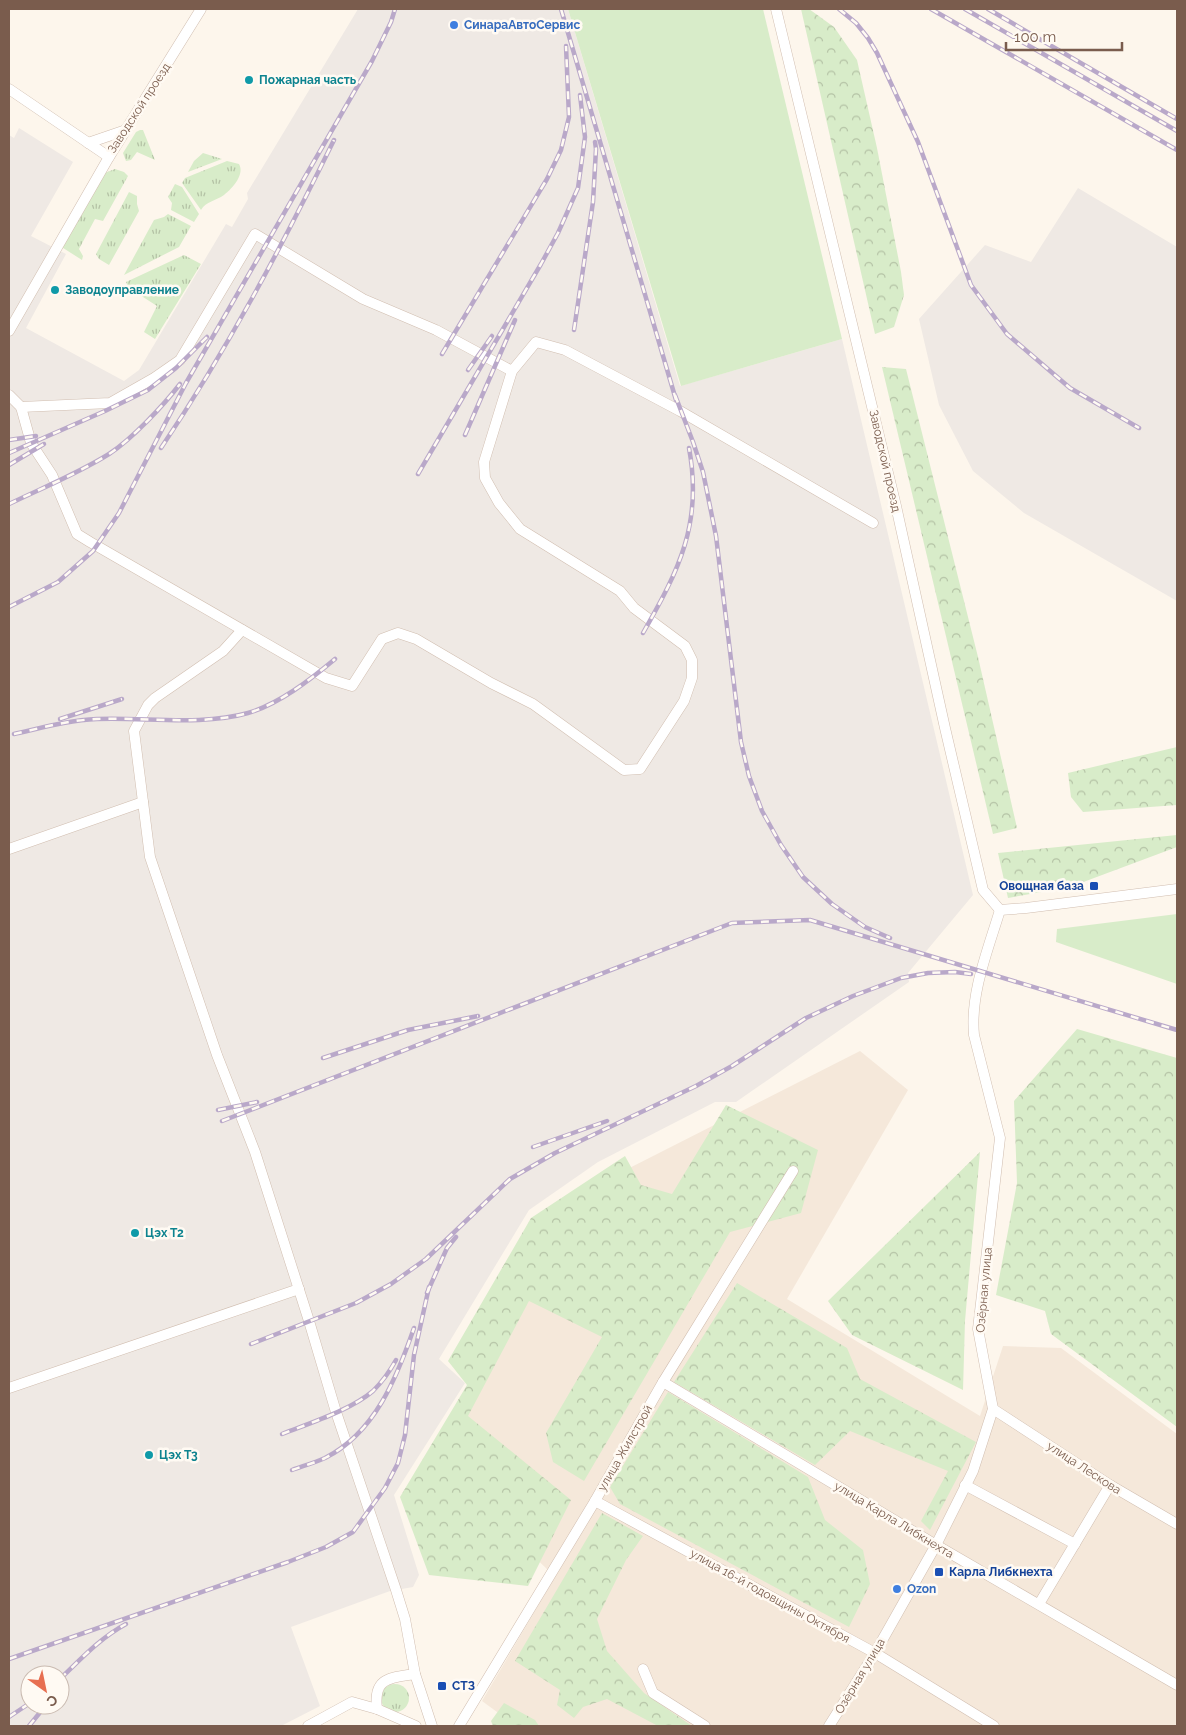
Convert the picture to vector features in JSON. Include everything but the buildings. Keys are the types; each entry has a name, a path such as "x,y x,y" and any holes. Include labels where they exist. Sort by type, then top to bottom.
{"street":[{"name":"Заводской проезд","path":"9,89 109,157 201,9"},
{"name":"Заводской проезд","path":"776,9 893,496 944,728 983,890 1000,910"},
{"path":"88,143 126,130"},
{"path":"9,332 109,157"},
{"path":"21,407 110,403 154,378 180,360 255,234 363,299 436,330 512,371"},
{"path":"9,395 21,407 31,443 52,475 77,534 326,678 352,686 382,639 398,633 416,639 491,683 533,704 624,770 640,769 684,701 692,678 692,660 685,646 634,608 620,592 520,529 499,503 484,478 484,462 512,371 536,342 565,350 680,411 873,523"},
{"path":"242,630 223,651 155,698 148,705 134,731 150,857 217,1055 255,1152 299,1288 336,1412 396,1590 415,1674 432,1726"},
{"path":"9,849 143,802"},
{"path":"1000,910 1177,890"},
{"name":"Озёрная улица","path":"829,1726 875,1653 936,1545 973,1471 993,1409 978,1329 1000,1138 974,1036 972,1019 982,972 1000,910"},
{"name":"улица Жилстрой","path":"459,1726 595,1501 663,1382 793,1171"},
{"path":"9,1388 299,1288"},
{"name":"улица Карла Либкнехта","path":"663,1382 936,1545 1177,1685"},
{"name":"улица Лескова","path":"993,1409 1110,1485 1177,1524"},
{"path":"965,1485 1075,1544"},
{"path":"1039,1604 1110,1485"},
{"name":"улица 16-й годовщины Октября","path":"595,1501 875,1653 994,1726"},
{"path":"643,1669 653,1693 705,1726"},
{"path":"377,1709 376,1698 378,1688 390,1678 415,1674"},
{"path":"308,1726 352,1702 377,1709 416,1726"}],"shaded area":[{"path":"358,9 568,9 680,386 842,339 973,895 908,973 909,982 736,1102 715,1102 598,1162 529,1210 439,1359 465,1383 394,1495 419,1575 413,1587 390,1591 291,1627 320,1706 281,1726 9,1726 9,135 14,138 19,128 73,162 31,236 66,254 26,328 124,381 139,370 226,224 232,227 248,199 247,193"},
{"path":"1078,188 1177,247 1177,601 1024,513 973,471 939,405 919,319 985,245 1031,262"},
{"path":"860,1051 908,1090 787,1299 980,1416 1003,1346 1061,1348 1177,1434 1177,1726 516,1726 482,1701 555,1577 428,1453 592,1187"}],"green space":[{"path":"568,9 763,9 842,339 681,386"},
{"path":"801,9 809,9 834,27 857,60 877,148 904,295 894,327 875,334"},
{"path":"143,130 155,160 137,152 131,160 126,161 123,153 136,132"},
{"path":"203,153 222,159 188,172 194,161"},
{"path":"227,161 239,164 240,172 237,181 224,195 208,203 201,210 182,183 185,178"},
{"path":"115,169 124,172 128,176 103,221 95,219 79,249 83,256 82,260 60,246 102,174"},
{"path":"175,184 182,187 199,214 194,222 171,210 172,203 168,197"},
{"path":"129,192 137,196 139,211 109,265 99,259 96,254"},
{"path":"168,214 191,226 179,247 124,275 154,220"},
{"path":"184,255 201,264 155,339 144,332 157,306 129,288 126,282"},
{"path":"882,367 906,369 978,657 1017,828 993,834"},
{"path":"1177,747 1177,805 1083,812 1071,797 1068,773"},
{"path":"1177,835 1177,847 1070,887 1008,898 998,853"},
{"path":"1177,914 1177,984 1056,942 1057,929"},
{"path":"1077,1029 1177,1058 1177,1427 1051,1334 1045,1311 996,1295 1017,1183 1014,1101"},
{"path":"726,1105 818,1150 801,1213 730,1232 584,1481 553,1462 546,1433 602,1337 529,1301 468,1416 571,1500 528,1586 429,1575 400,1497 467,1385 448,1361 531,1218 625,1156 641,1185 672,1194"},
{"path":"980,1152 965,1321 963,1390 852,1335 828,1301"},
{"path":"737,1283 847,1348 860,1379 976,1442 930,1530 921,1521 948,1471 850,1431 815,1465 674,1382"},
{"path":"668,1392 808,1477 825,1520 863,1550 870,1584 849,1627 620,1504 610,1487"},
{"path":"602,1513 643,1536 626,1560 597,1619 607,1651 644,1693 692,1726 658,1726 607,1699 583,1707 574,1718 557,1705 560,1690 515,1661"},
{"path":"395,1684 405,1688 409,1698 405,1708 395,1712 385,1708 381,1698 385,1688"},
{"path":"504,1703 535,1720 539,1726 493,1726 491,1721"}],"railway":[{"path":"9,607 58,582 93,551 119,513 186,383 372,61 391,22 395,9"},
{"path":"561,9 676,400"},
{"path":"839,9 856,23 877,53 918,142 971,285 1007,334 1070,388 1139,428"},
{"path":"931,9 1177,150"},
{"path":"965,9 1177,131"},
{"path":"988,9 1177,119"},
{"path":"442,354 547,179 561,150 569,117 566,46"},
{"path":"418,474 541,264 558,233 578,188 585,137 580,95"},
{"path":"161,448 209,373 253,297 334,140"},
{"path":"574,330 593,202 595,142"},
{"path":"465,435 515,320"},
{"path":"468,370 492,336"},
{"path":"9,453 148,390 176,368 207,337"},
{"path":"9,504 72,474 118,448 147,422 180,384"},
{"path":"675,395 703,472 716,536 741,742 749,776 762,811 781,845 803,877 832,904 865,927 890,938"},
{"path":"9,440 36,436"},
{"path":"9,465 44,444"},
{"path":"643,633 667,588 685,545 693,500 693,475 689,448"},
{"path":"14,734 87,720 193,720 230,717 248,713 283,697 305,683 335,659"},
{"path":"60,719 122,699"},
{"path":"222,1121 732,923 810,920 1177,1030"},
{"path":"251,1344 356,1303 391,1284 426,1259 510,1179 555,1153 696,1086 732,1066 806,1018 853,996 901,978 928,973 955,972 971,974"},
{"path":"323,1058 408,1030 478,1016"},
{"path":"218,1110 257,1102"},
{"path":"533,1147 607,1121"},
{"path":"427,1293 447,1248 456,1237"},
{"path":"9,1659 288,1562 326,1547 353,1532 385,1488 398,1463 405,1435 414,1355 429,1287"},
{"path":"292,1470 325,1458 358,1434 371,1419 392,1384 414,1328"},
{"path":"282,1434 330,1416 364,1398 380,1384 396,1360"},
{"path":"70,1669 99,1642 126,1624"},
{"path":"9,1717 20,1710"},
{"path":"29,1726 38,1715"}],"place":[{"name":"СинараАвтоСервис","path":"454,25"},
{"name":"Пожарная часть","path":"249,80"},
{"name":"Заводоуправление","path":"55,290"},
{"name":"Овощная база","path":"1094,886"},
{"name":"Цэх Т2","path":"135,1233"},
{"name":"Цэх Т3","path":"149,1455"},
{"name":"Карла Либкнехта","path":"939,1572"},
{"name":"Ozon","path":"897,1589"},
{"name":"СТЗ","path":"442,1686"}]}
